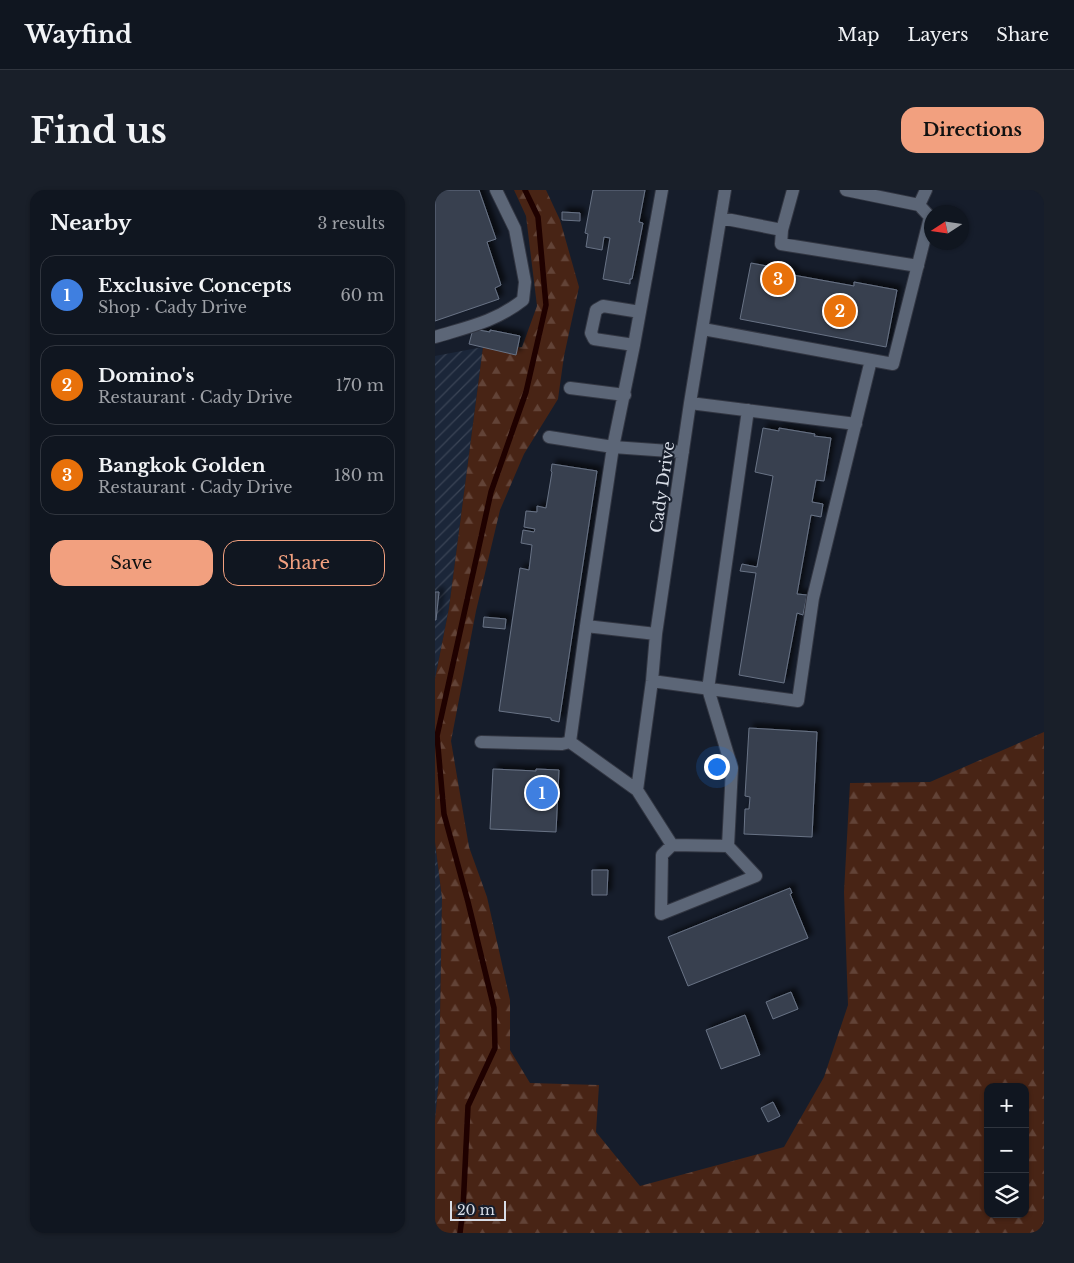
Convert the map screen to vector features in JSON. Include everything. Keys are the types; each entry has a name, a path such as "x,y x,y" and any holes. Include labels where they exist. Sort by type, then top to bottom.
{"street":[{"path":"435,337 487,322 511,310 523,300 525,282 515,229 496,190"},
{"path":"570,742 613,447 625,394 662,190"},
{"name":"Cady Drive","path":"637,790 652,682 656,634 690,403 725,190"},
{"path":"793,190 782,230 781,244 918,266"},
{"path":"703,329 893,364 930,217 919,205 846,190"},
{"path":"919,205 926,190"},
{"path":"721,218 782,230"},
{"path":"634,345 594,339 591,333 596,310 603,306 640,312"},
{"path":"652,682 797,701 813,598 871,360"},
{"path":"570,388 625,394"},
{"path":"690,403 856,424"},
{"path":"729,846 672,845 663,855 661,914 756,876 729,846 732,768 708,689 748,410"},
{"path":"549,437 613,447 683,452"},
{"path":"586,626 656,634"},
{"path":"481,742 562,744 570,742 637,790 672,845"}],"shaded area":[{"path":"483,347 449,608 435,679 435,356"},
{"path":"435,842 442,898 439,1078 435,1120"}],"green space":[{"path":"514,190 546,190 560,220 579,287 564,356 558,399 524,454 500,510 476,611 451,741 469,847 487,897 510,1000 510,1050 530,1083 599,1085 596,1132 640,1186 784,1147 824,1077 848,1005 844,892 850,783 930,782 1044,732 1044,1233 435,1233 435,1120 439,1078 442,898 435,842 435,679 449,608 483,347 522,347 537,306 526,216"}],"building":[{"path":"435,190 479,190 496,239 487,242 501,285 495,288 499,299 435,321"},
{"path":"593,190 645,190 639,222 643,223 630,284 603,279 610,238 604,237 602,250 586,247 588,234 585,233"},
{"path":"562,212 580,213 580,221 562,220"},
{"path":"751,263 793,271 793,275 854,286 854,282 897,290 886,347 740,319"},
{"path":"473,329 490,332 490,330 520,336 516,355 469,344"},
{"path":"763,428 779,431 779,428 831,438 824,481 816,480 812,502 823,504 821,517 811,515 797,594 807,595 803,615 797,613 784,683 739,675 756,573 740,571 742,564 757,567 773,476 755,472"},
{"path":"552,464 597,471 559,722 551,720 551,718 499,711 520,568 529,570 532,545 521,543 523,530 534,532 535,529 524,527 526,511 537,512 537,506 546,508"},
{"path":"435,592 439,592 436,620 435,620"},
{"path":"484,617 506,619 505,629 483,627"},
{"path":"749,728 817,732 812,837 744,834 745,809 749,809 750,797 745,796"},
{"path":"493,769 559,770 556,832 490,829"},
{"path":"592,870 608,870 607,895 592,895"},
{"path":"790,888 792,893 790,894 808,938 688,986 668,937"},
{"path":"791,992 798,1009 773,1019 766,1002"},
{"path":"745,1015 760,1055 721,1069 706,1030"},
{"path":"773,1102 780,1116 768,1122 761,1108"}],"waterway":[{"path":"460,1233 468,1106 495,1048 494,1008 444,814 437,736 491,492 526,392 546,305 538,217 525,190"}],"place":[{"name":"Bangkok Golden","path":"778,279"},
{"name":"Domino's","path":"840,311"},
{"name":"Exclusive Concepts","path":"542,793"}]}
